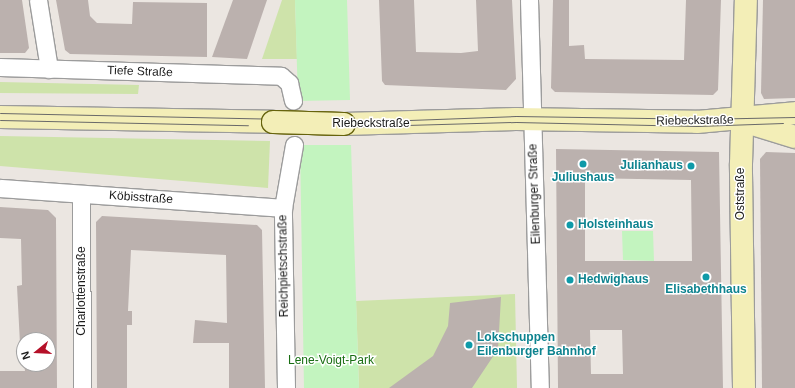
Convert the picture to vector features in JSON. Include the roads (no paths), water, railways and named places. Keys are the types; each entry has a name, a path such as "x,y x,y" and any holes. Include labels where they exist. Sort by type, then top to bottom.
{"main road":[{"name":"Oststraße","path":"744,388 741,121 746,0"},
{"name":"Riebeckstraße","path":"0,117 344,124 532,119 741,121 795,113"},
{"name":"Riebeckstraße","path":"741,121 795,137"}],"street":[{"path":"38,0 49,69"},
{"name":"Eilenburger Straße","path":"530,0 540,388"},
{"name":"Tiefe Straße","path":"0,67 281,76 289,83 293,101"},
{"name":"Reichpietschstraße","path":"286,388 283,208 294,145"},
{"name":"Köbisstraße","path":"0,188 283,208"},
{"name":"Charlottenstraße","path":"81,194 82,388"}],"tram line":[{"path":"0,113 382,121 516,116 697,119 795,117"},
{"path":"0,120 248,125"},
{"path":"336,127 516,122 697,126 783,123"}],"place":[{"name":"Juliushaus","path":"583,164"},
{"name":"Julianhaus","path":"691,166"},
{"name":"Holsteinhaus","path":"570,225"},
{"name":"Elisabethhaus","path":"706,277"},
{"name":"Hedwighaus","path":"570,280"},
{"name":"Lokschuppen Eilenburger Bahnhof","path":"469,345"}],"park label":[{"name":"Lene-Voigt-Park","path":"331,361"}]}
